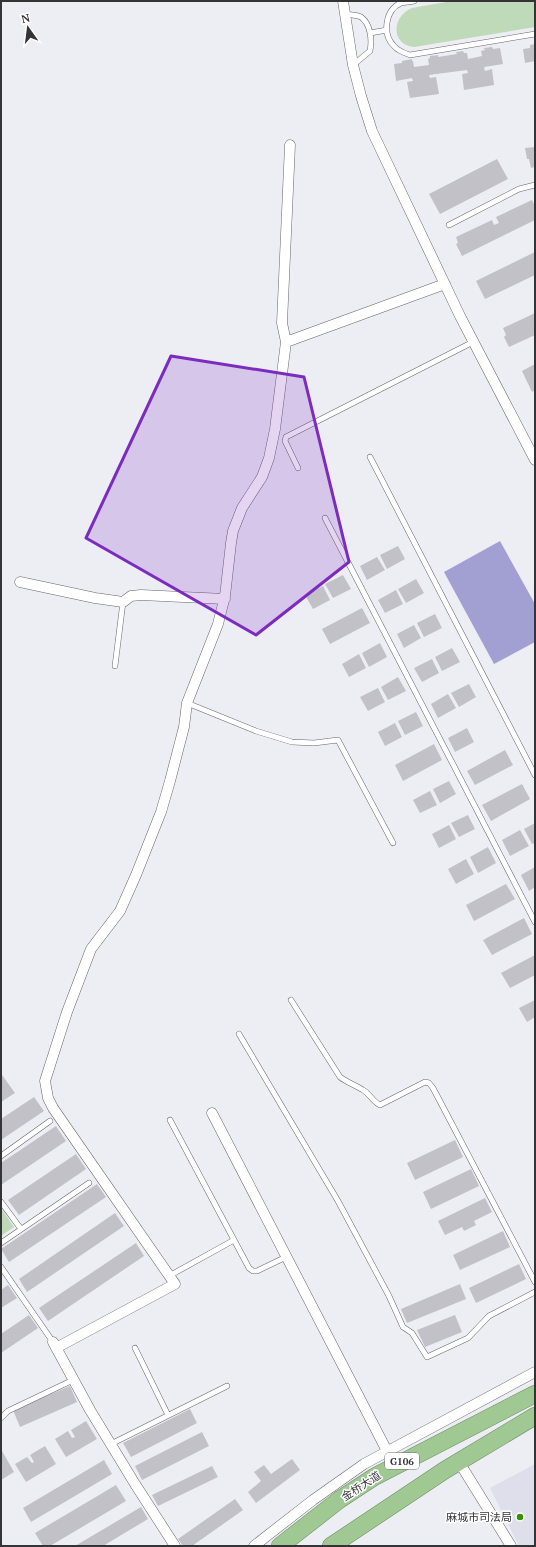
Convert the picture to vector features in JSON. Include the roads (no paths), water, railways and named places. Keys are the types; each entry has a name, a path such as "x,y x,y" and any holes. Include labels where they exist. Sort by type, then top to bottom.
{"highway":[{"name":"金桥大道","path":"280,1546 334,1504 374,1477 535,1394"},
{"name":"G106","path":"331,1546 459,1462 535,1416"}],"street":[{"path":"343,1 353,65 361,96 375,138 473,342 535,460"},
{"path":"176,1546 110,1444 73,1380 55,1345 175,1284 53,1108 48,1098 45,1081 67,1012 91,949 120,911 161,812 184,726 187,703 218,624 224,599 233,531 242,508 262,477 269,458 275,429 286,342 282,322 290,145"},
{"path":"286,342 445,284"},
{"path":"20,582 95,598 123,602 131,596 141,594 224,599"},
{"path":"212,1113 387,1451"},
{"path":"254,1546 364,1464 535,1372"},
{"path":"459,1462 511,1546"}],"lane":[{"path":"414,1 402,3 392,12 388,17 387,30 388,36 394,46 410,55 535,34"},
{"path":"345,14 361,17 366,23 370,34 370,51 353,65"},
{"path":"370,34 387,30"},
{"path":"449,225 519,189 535,184"},
{"path":"298,468 285,441 286,437 473,342"},
{"path":"370,458 535,775"},
{"path":"325,518 535,922"},
{"path":"115,666 123,602"},
{"path":"187,703 256,731 292,742 314,743 338,740 393,843"},
{"path":"290,1000 340,1077 349,1084 363,1090 376,1103 380,1105 425,1082 429,1083 434,1088 535,1282"},
{"path":"239,1034 338,1201 389,1296 403,1327 412,1333 427,1357 468,1338 489,1316 535,1292"},
{"path":"170,1120 249,1268 253,1271 257,1271 286,1257"},
{"path":"1,1156 50,1121"},
{"path":"1,1243 89,1183"},
{"path":"1,1202 21,1229"},
{"path":"169,1276 234,1240"},
{"path":"1,1266 55,1345"},
{"path":"135,1348 168,1415"},
{"path":"1,1418 8,1411 73,1380"},
{"path":"110,1444 227,1386"}],"water":[{"path":"500,541 535,604 535,642 494,664 444,572"}],"place":[{"name":"麻城市司法局","path":"520,1517"}]}
